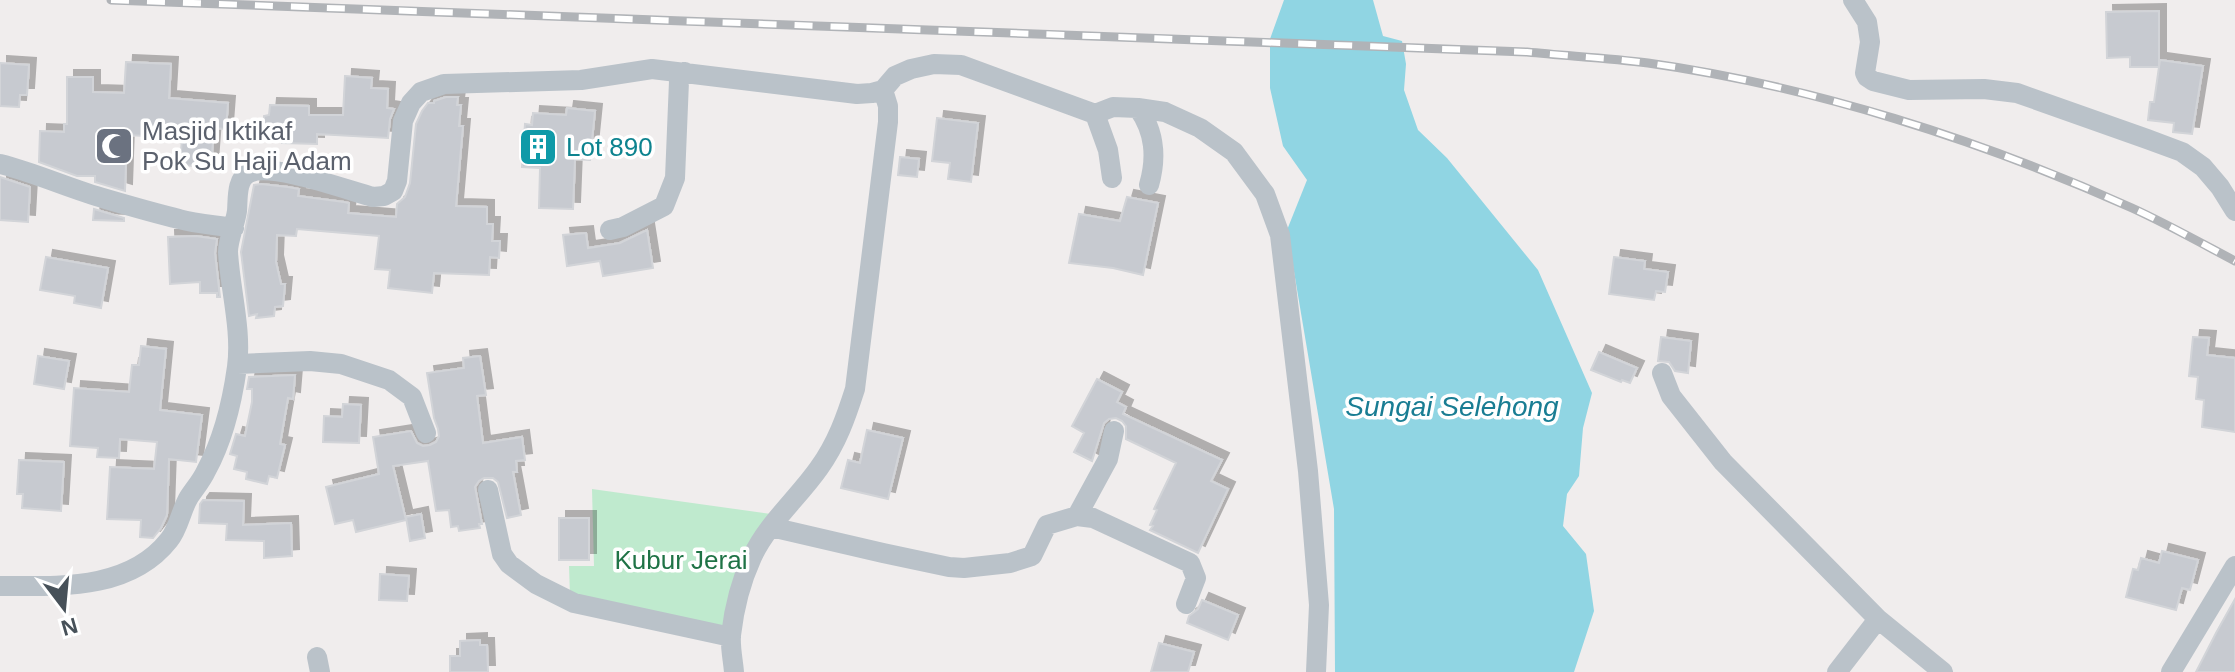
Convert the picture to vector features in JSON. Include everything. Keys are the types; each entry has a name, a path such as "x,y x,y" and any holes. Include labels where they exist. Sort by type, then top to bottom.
{"street":[{"path":"1853,0 1867,22 1870,42 1865,73 1873,81 1909,90 1984,89 2017,93 2182,152 2203,167 2235,211"},
{"path":"0,586 91,584 124,573 159,551 170,539 180,514 206,473 224,430 238,364 228,248 240,184 244,176 251,172 272,169 373,197 384,196 393,191 397,181 406,111 415,97 444,84 581,80 652,69 857,94 883,90 895,76 911,69 934,64 961,65 1095,114 1113,107 1165,112 1200,128 1234,152 1265,194 1280,235 1308,471 1319,605 1316,672"},
{"path":"610,230 623,227 664,206 675,178 679,81 685,72"},
{"path":"734,672 731,637 740,589 753,556 771,527 819,468 834,444 855,389 888,122 888,106 883,90"},
{"path":"1138,108 1147,120 1155,145 1149,185"},
{"path":"1095,114 1108,150 1112,178"},
{"path":"0,164 181,220 234,228"},
{"path":"238,364 310,361 341,364 389,380 412,397 426,433"},
{"path":"1662,373 1671,396 1723,462 1878,619 1943,672"},
{"path":"1077,516 1108,459 1114,431"},
{"path":"488,490 502,554 509,564 536,584 574,603 731,637"},
{"path":"771,527 964,568 1022,561 1032,556 1047,525 1077,516 1093,518 1190,563 1196,578 1186,604"},
{"path":"2171,672 2235,566"},
{"path":"1837,672 1878,619"}],"green space":[{"name":"Kubur Jerai","path":"592,489 771,514 725,628 570,595 569,566 594,566"}],"water":[{"name":"Sungai Selehong","path":"1284,0 1373,0 1383,36 1402,41 1406,64 1404,90 1418,130 1447,158 1538,270 1592,393 1583,428 1579,476 1567,494 1563,526 1586,554 1594,611 1574,672 1335,672 1334,509 1287,230 1307,180 1283,146 1270,88 1270,39"}],"building":[{"path":"2159,11 2159,67 2130,67 2130,57 2107,58 2106,12"},
{"path":"2160,60 2203,66 2192,134 2173,132 2174,123 2148,120"},
{"path":"126,62 171,64 169,98 228,103 226,129 214,128 211,167 180,165 182,138 127,135 125,191 95,182 95,176 77,176 39,162 40,131 64,132 64,124 67,124 67,77 93,77 93,92 124,93"},
{"path":"0,63 29,65 27,95 20,95 19,107 0,106"},
{"path":"345,76 372,78 371,88 388,89 387,108 394,109 388,138 317,134 317,144 282,143 282,130 264,130 264,116 269,115 270,105 309,106 309,115 343,115"},
{"path":"458,97 457,105 461,105 459,126 463,126 456,206 487,207 487,224 493,224 492,241 500,241 499,258 490,257 489,275 434,273 432,293 388,288 390,270 375,269 379,236 297,229 296,236 277,235 276,262 281,284 285,284 283,306 275,307 274,316 249,316 241,252 254,185 299,189 298,196 349,203 348,213 396,217 397,204 405,197 410,183 416,124 428,103"},
{"path":"567,108 595,111 590,160 575,159 573,209 539,208 540,168 522,167 525,124 532,125 533,113 566,115"},
{"path":"937,118 978,123 971,182 948,179 950,163 932,161"},
{"path":"900,157 919,159 917,177 898,175"},
{"path":"0,177 30,187 28,222 0,220"},
{"path":"1127,197 1158,203 1143,275 1069,263 1079,214 1120,221"},
{"path":"94,209 124,218 124,221 93,220"},
{"path":"647,230 653,268 603,276 600,261 567,266 563,235 586,233 588,248 620,243"},
{"path":"168,237 217,239 215,253 220,297 217,293 200,293 200,282 170,284"},
{"path":"46,257 108,268 101,308 74,303 75,296 40,290"},
{"path":"1614,257 1645,261 1644,269 1668,272 1665,292 1656,291 1654,300 1609,294"},
{"path":"1661,337 1691,341 1688,373 1675,371 1669,362 1658,361"},
{"path":"2193,337 2209,338 2207,355 2235,358 2235,432 2202,427 2204,400 2196,399 2198,377 2189,376"},
{"path":"141,346 166,349 160,410 202,415 196,462 169,459 167,515 153,538 140,537 141,520 107,519 110,467 154,469 157,442 120,439 119,458 97,457 98,448 70,446 74,388 129,392 132,365 139,365"},
{"path":"1599,352 1637,368 1630,383 1591,370"},
{"path":"38,356 69,361 64,389 34,384"},
{"path":"480,356 486,395 477,396 483,443 522,437 525,460 516,461 517,472 513,472 521,515 507,518 498,482 493,478 484,478 475,487 482,524 479,524 480,528 459,531 458,526 451,527 449,510 436,511 428,461 393,466 406,520 356,532 353,520 335,524 326,487 379,474 373,437 411,431 417,443 423,446 436,442 439,436 427,373 464,368 463,358"},
{"path":"295,375 293,399 288,398 280,444 285,445 277,478 269,476 267,484 246,479 247,472 234,469 237,456 230,454 236,434 245,436 252,402 252,389 247,389 249,377"},
{"path":"1097,379 1122,392 1117,402 1126,407 1123,414 1222,460 1211,481 1228,489 1198,553 1150,530 1157,510 1154,509 1176,463 1126,439 1126,426 1116,418 1104,423 1092,461 1074,452 1084,433 1072,426"},
{"path":"343,404 361,405 359,443 323,442 324,416 342,417"},
{"path":"867,430 903,438 888,499 841,488 848,460 860,463"},
{"path":"19,460 64,462 61,511 22,508 23,494 17,494"},
{"path":"203,500 244,501 243,525 291,523 292,556 264,558 264,541 226,540 227,524 199,523"},
{"path":"421,514 425,538 410,541 406,517"},
{"path":"559,518 589,518 589,560 559,560"},
{"path":"2162,551 2198,560 2190,590 2182,588 2176,610 2126,597 2133,569 2138,570 2141,558 2159,563"},
{"path":"380,574 409,576 407,601 379,600"},
{"path":"2235,599 2235,672 2196,672 2216,633"},
{"path":"1202,600 1238,615 1228,640 1187,623"},
{"path":"480,640 480,645 487,645 488,672 450,672 450,656 460,656 460,641"},
{"path":"1159,643 1194,652 1188,672 1151,672"}],"railway":[{"path":"111,0 1527,52 1648,63 1772,86 1956,138 2132,208 2235,261"}],"place":[{"name":"Masjid Iktikaf Pok Su Haji Adam","path":"114,146"},
{"name":"Lot 890","path":"538,147"}]}
